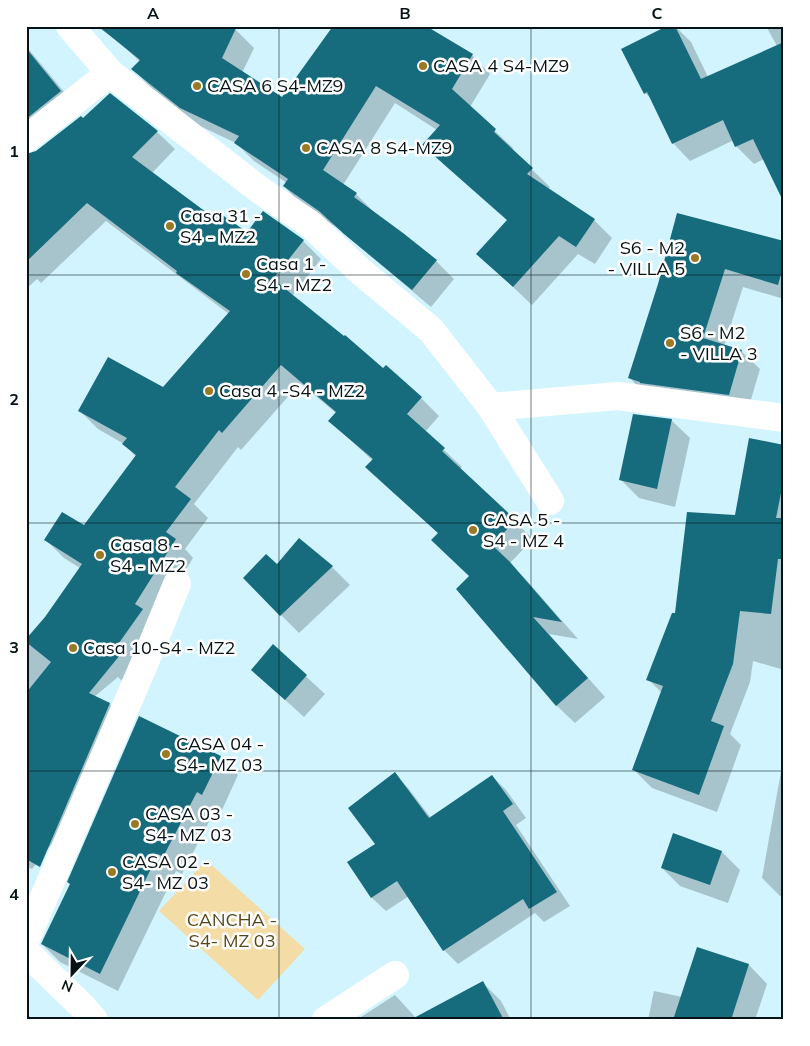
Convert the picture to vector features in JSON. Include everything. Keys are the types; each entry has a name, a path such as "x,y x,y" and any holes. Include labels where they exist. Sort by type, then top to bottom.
{"street":[{"path":"70,26 110,73 256,188 310,224 360,271 431,330 491,406 550,501"},
{"path":"26,139 110,73"},
{"path":"491,406 618,396 784,418"},
{"path":"26,939 177,584"},
{"path":"26,952 94,1020"},
{"path":"326,1020 395,975"}],"green space":[{"name":"CANCHA - S4- MZ 03","path":"206,860 305,949 258,1000 159,911"}],"building":[{"path":"98,26 237,26 222,58 282,97 333,26 426,26 473,54 452,89 496,129 494,132 533,168 527,174 595,219 576,247 559,236 513,287 476,254 507,220 422,145 440,125 376,86 323,170 357,193 354,197 437,260 412,290 319,211 283,186 288,179 234,143 239,136 180,108 131,69 140,60"},
{"path":"667,26 675,26 701,79 784,42 784,203 753,139 735,147 723,120 672,144 647,92 644,94 621,49"},
{"path":"26,48 61,91 26,119"},
{"path":"110,93 158,131 132,157 214,218 218,212 247,232 263,211 304,240 273,279 345,335 383,368 386,365 422,397 407,414 445,448 442,451 516,520 492,545 510,562 562,622 533,617 588,678 556,706 456,589 469,576 431,540 438,533 365,467 373,459 328,421 336,412 281,365 222,433 219,430 175,487 191,499 166,532 176,539 135,604 143,609 114,650 120,655 89,693 110,703 40,867 26,859 26,693 51,662 26,642 26,639 45,617 82,564 44,540 62,512 84,525 136,455 122,444 127,438 78,411 108,357 163,387 230,311 176,273 177,271 87,203 26,262 26,154 36,151 81,116 83,118"},
{"path":"677,213 784,241 784,264 778,285 725,269 703,338 742,350 729,395 640,383 628,378 658,284"},
{"path":"633,414 672,419 657,489 619,480"},
{"path":"749,438 784,445 784,478 776,518 784,518 784,559 778,559 771,614 740,611 733,664 711,721 724,726 699,795 632,770 663,686 646,680 672,613 675,613 687,512 735,515"},
{"path":"299,538 333,566 280,616 243,578 266,554 277,564"},
{"path":"273,644 307,675 285,700 251,670"},
{"path":"139,716 221,756 202,795 197,792 163,857 158,854 100,974 41,944 70,884 67,882"},
{"path":"395,772 429,818 492,775 513,804 503,811 557,892 529,909 523,899 443,951 397,881 371,898 347,862 375,844 348,808"},
{"path":"673,833 722,851 710,885 661,868"},
{"path":"697,947 749,964 731,1020 673,1020"},
{"path":"483,981 504,1020 410,1020"}],"place":[{"name":"CASA 4 S4-MZ9","path":"423,66"},
{"name":"CASA 6 S4-MZ9","path":"197,86"},
{"name":"CASA 8 S4-MZ9","path":"306,148"},
{"name":"Casa 31 - S4 - MZ2","path":"170,226"},
{"name":"S6 - M2 - VILLA 5","path":"695,258"},
{"name":"Casa 1 - S4 - MZ2","path":"246,274"},
{"name":"S6 - M2 - VILLA 3","path":"670,343"},
{"name":"Casa 4 -S4 - MZ2","path":"209,391"},
{"name":"CASA 5 - S4 - MZ 4","path":"473,530"},
{"name":"Casa 8 - S4 - MZ2","path":"100,555"},
{"name":"Casa 10-S4 - MZ2","path":"73,648"},
{"name":"CASA 04 - S4- MZ 03","path":"166,754"},
{"name":"CASA 03 - S4- MZ 03","path":"135,824"},
{"name":"CASA 02 - S4- MZ 03","path":"112,872"}]}
